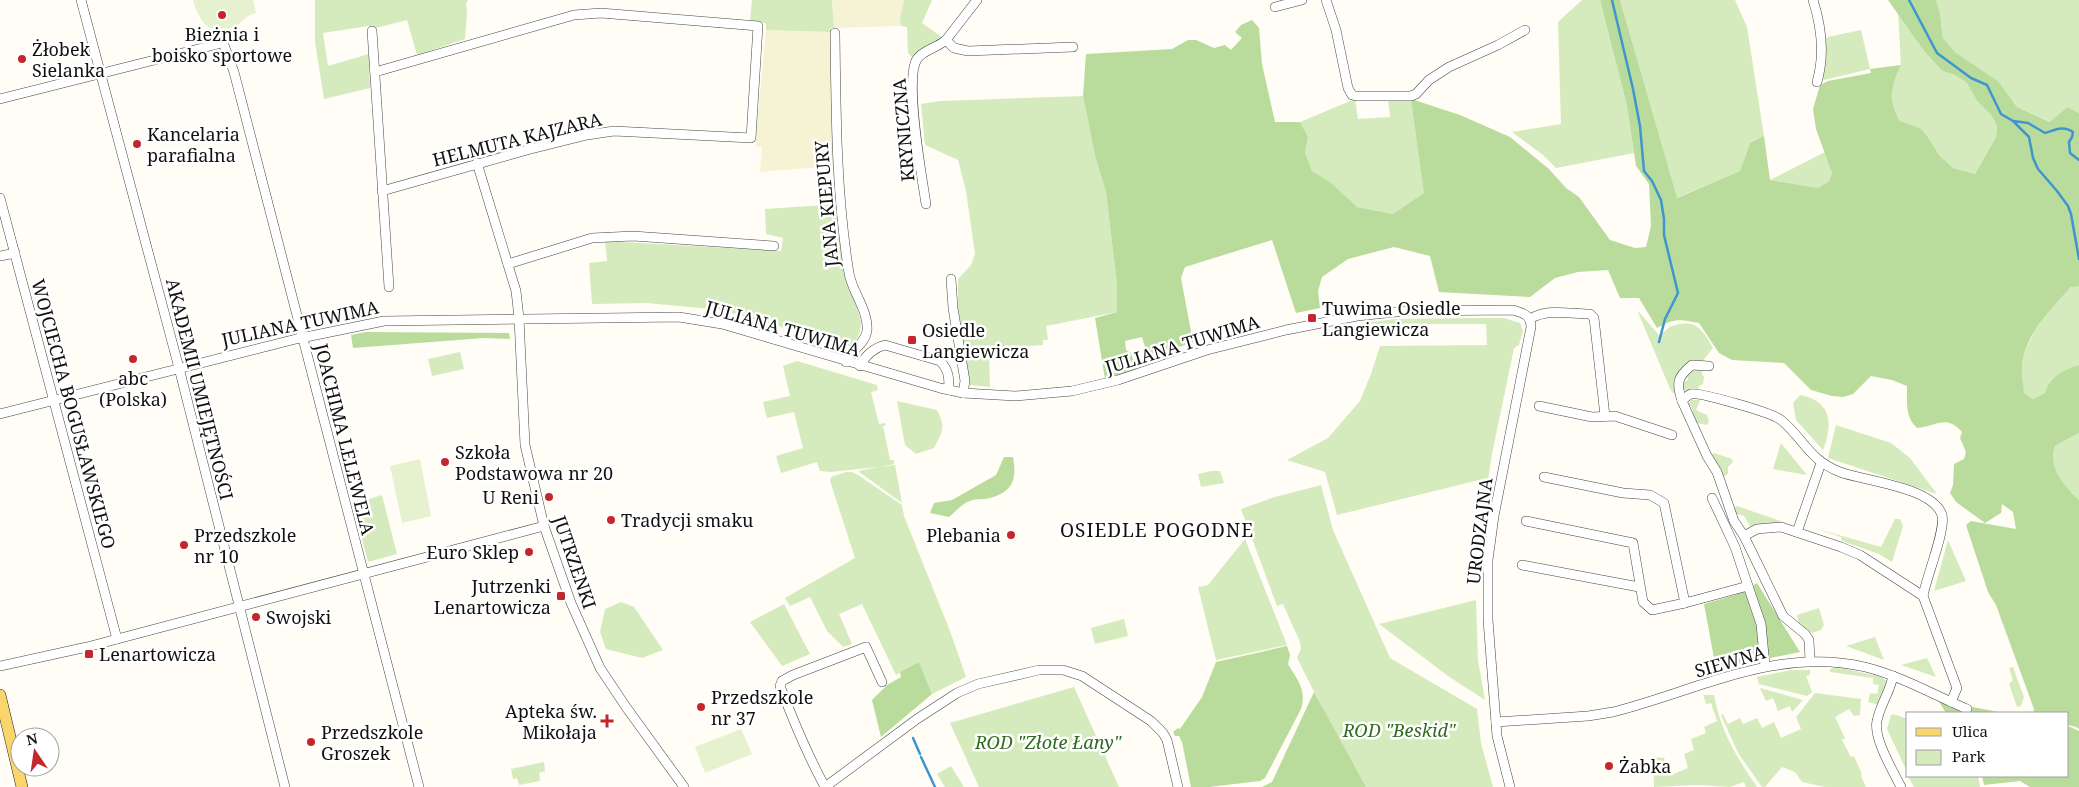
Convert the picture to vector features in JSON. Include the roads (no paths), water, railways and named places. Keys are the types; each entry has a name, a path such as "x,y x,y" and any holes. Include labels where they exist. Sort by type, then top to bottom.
{"main road":[{"path":"0,695 22,787"}],"street":[{"name":"AKADEMII UMIEJĘTNOŚCI","path":"81,0 179,368 285,787"},
{"name":"KRYNICZNA","path":"926,204 916,131 912,75 918,58 946,40 977,0"},
{"path":"1275,7 1302,0"},
{"path":"1326,0 1336,30 1348,88 1352,95 1356,96 1411,96 1416,94 1429,80 1449,67 1525,30"},
{"path":"1813,0 1822,35 1821,61 1817,82"},
{"name":"HELMUTA KAJZARA","path":"375,72 574,15 601,13 758,26 751,138 614,131 587,135 382,191"},
{"path":"372,30 389,287"},
{"name":"JANA KIEPURY","path":"835,33 836,150 849,275 866,319 867,329 861,343 850,354 846,362"},
{"path":"946,40 954,48 968,51 1074,47"},
{"name":"JOACHIMA LELEWELA","path":"100,74 222,43 234,72 362,573 419,787"},
{"path":"0,100 100,74"},
{"name":"JUTRZENKI","path":"477,164 516,291 525,445 544,526 571,603 600,668 684,787"},
{"name":"WOJCIECHA BOGUSŁAWSKIEGO","path":"0,198 117,639"},
{"path":"508,264 592,238 633,236 774,246"},
{"path":"0,256 15,252"},
{"path":"951,279 953,308 966,381 963,392"},
{"name":"JULIANA TUWIMA","path":"0,414 302,337 384,320 680,318 722,324 846,362 949,390 1015,396 1072,391 1118,380 1225,345 1357,316 1421,311 1513,310 1527,316"},
{"path":"1527,316 1548,312 1590,314 1594,318 1605,416"},
{"name":"URODZAJNA","path":"1510,787 1502,758 1496,722 1488,620 1488,560 1494,516 1530,338 1527,316"},
{"path":"860,366 877,347 885,345 940,361 946,367 949,377 949,390"},
{"path":"1709,366 1692,365 1681,374 1677,388 1707,456 1718,472 1734,521 1744,536 1783,616 1805,634 1809,640 1810,661"},
{"path":"1682,401 1690,394 1705,394 1780,419 1821,463 1841,472 1898,486 1935,503 1942,516 1938,548 1923,596"},
{"path":"1539,406 1592,417 1615,416 1672,435"},
{"path":"1797,532 1821,463"},
{"path":"1544,477 1623,493 1650,495 1664,503 1685,603"},
{"path":"1712,498 1735,547 1761,624 1765,666"},
{"path":"1526,521 1633,543 1643,602 1652,610 1748,586"},
{"path":"0,666 117,639 544,526"},
{"path":"1744,536 1757,529 1769,527 1781,527 1797,532 1860,555 1923,596 1957,688 1951,702"},
{"path":"1522,565 1639,587"},
{"path":"882,682 866,647 782,681 780,686 792,718 808,756 825,787 917,719 958,693 978,684 1039,670 1063,670 1082,676 1151,721 1167,740 1178,787"},
{"name":"SIEWNA","path":"1496,722 1588,716 1613,712 1765,666 1810,661 1836,662 1893,676 1967,709"},
{"path":"1893,676 1888,696 1877,719 1876,731 1901,787"}],"waterway":[{"path":"1612,0 1640,126 1644,171 1652,181 1661,200 1664,235 1678,293 1665,319 1659,342"},
{"path":"1909,0 1937,53 1971,78 1987,85 2001,114 2013,121 2028,123 2045,133 2062,128 2073,132 2069,142 2070,153 2079,160"},
{"path":"2013,121 2029,137 2033,158 2038,169 2068,206 2079,259"},
{"path":"913,738 920,754"},
{"path":"921,757 935,787"}],"place":[{"name":"Bieżnia i boisko sportowe","path":"222,15"},
{"name":"Żłobek Sielanka","path":"22,59"},
{"name":"Kancelaria parafialna","path":"137,144"},
{"name":"Tuwima Osiedle Langiewicza","path":"1312,318"},
{"name":"Osiedle Langiewicza","path":"912,340"},
{"name":"abc (Polska)","path":"133,359"},
{"name":"Szkoła Podstawowa nr 20","path":"445,462"},
{"name":"U Reni","path":"549,497"},
{"name":"Tradycji smaku","path":"611,520"},
{"name":"Plebania","path":"1011,535"},
{"name":"Przedszkole nr 10","path":"184,545"},
{"name":"Euro Sklep","path":"529,552"},
{"name":"Jutrzenki Lenartowicza","path":"561,596"},
{"name":"Swojski","path":"256,617"},
{"name":"Lenartowicza","path":"89,654"},
{"name":"Przedszkole nr 37","path":"701,707"},
{"name":"Apteka św. Mikołaja","path":"607,721"},
{"name":"Przedszkole Groszek","path":"311,742"},
{"name":"Żabka","path":"1609,766"}],"district":[{"name":"OSIEDLE POGODNE","path":"1157,530"}],"park label":[{"name":"ROD \"Beskid\"","path":"1399,730"},
{"name":"ROD \"Złote Łany\"","path":"1048,742"}]}
